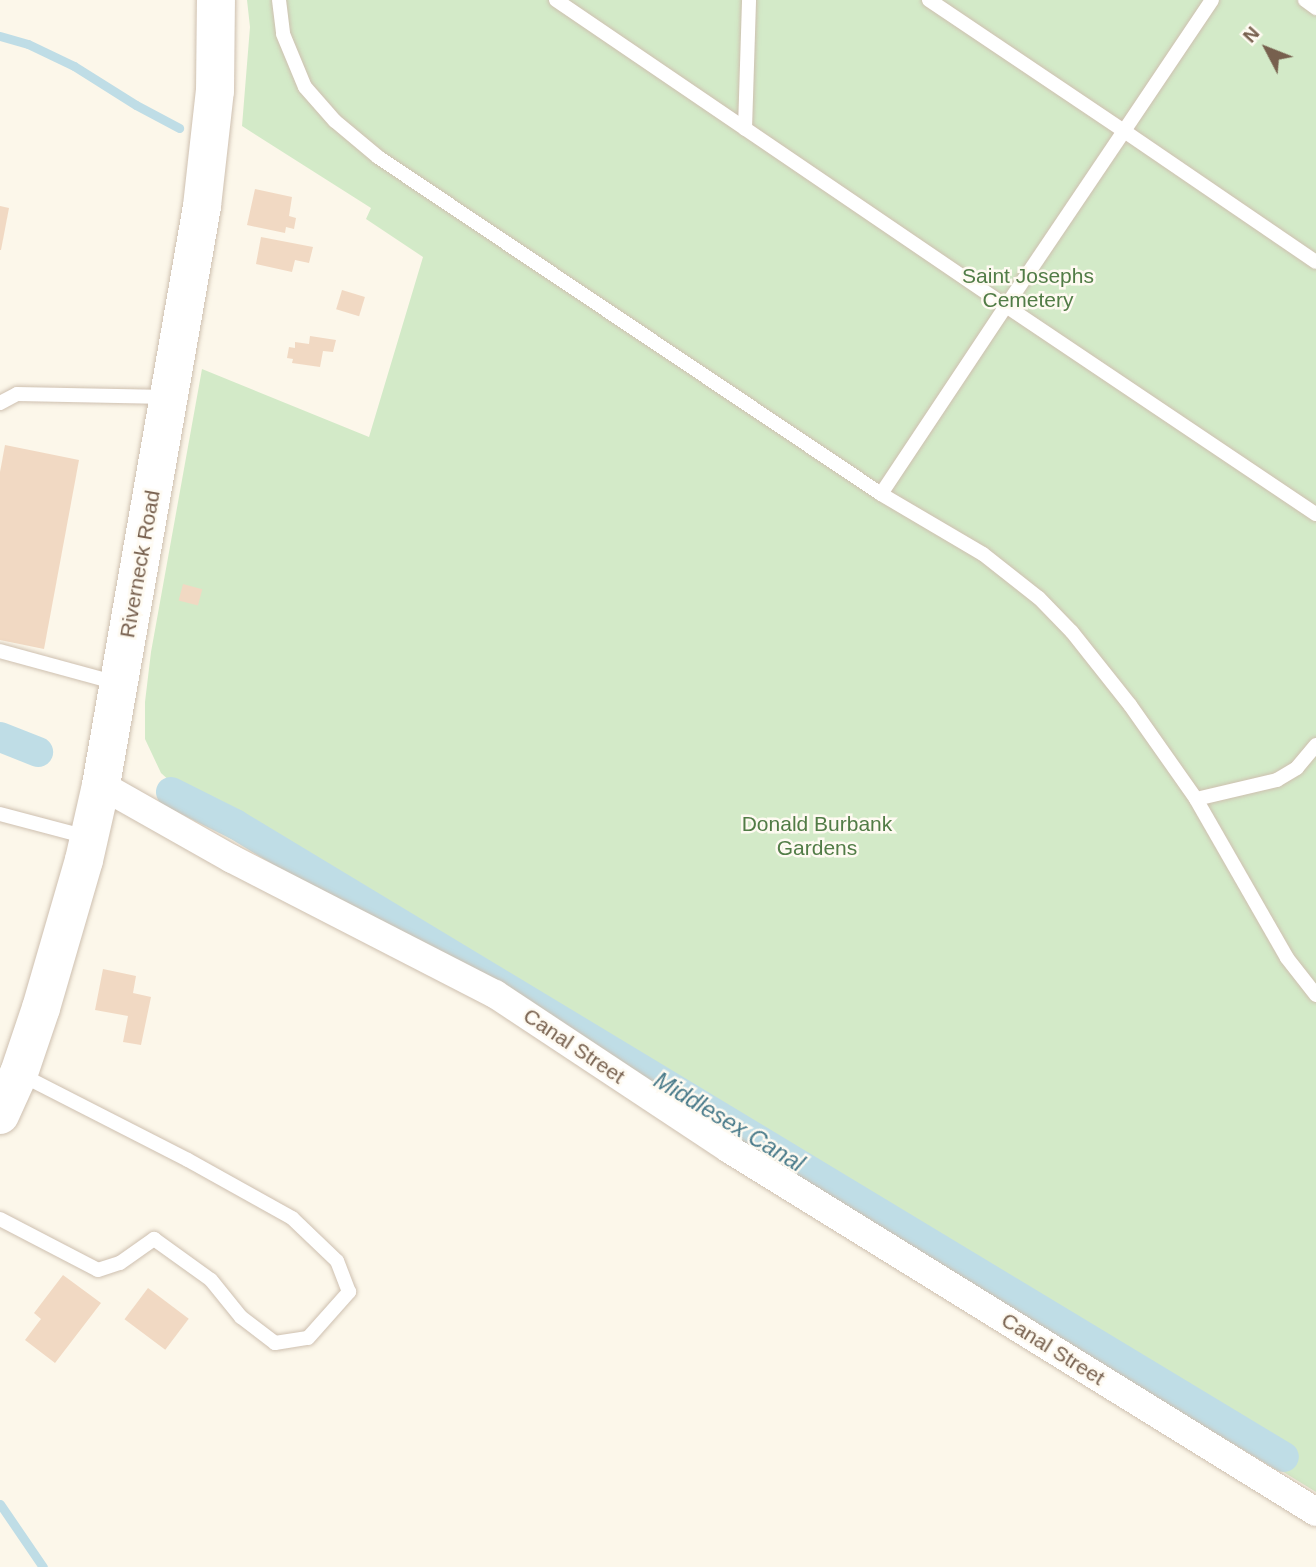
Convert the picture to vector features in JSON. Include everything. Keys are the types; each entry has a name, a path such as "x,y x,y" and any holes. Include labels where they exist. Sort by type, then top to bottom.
{"main road":[{"name":"Riverneck Road","path":"0,1115 19,1073 63,935 101,785 202,206 215,91 216,0"}],"street":[{"name":"Canal Street","path":"101,785 232,859 495,994 729,1149 1316,1512"}],"lane":[{"path":"279,0 283,34 304,87 335,121 378,157 881,494 983,554 1039,598 1072,632 1130,705 1196,799 1287,958 1316,995"},
{"path":"556,0 1316,514"},
{"path":"745,129 749,0"},
{"path":"929,0 1316,262"},
{"path":"881,494 1212,0"},
{"path":"1305,0 1316,8"},
{"path":"0,403 17,394 169,397"},
{"path":"0,651 119,683"},
{"path":"1196,799 1277,780 1297,768 1316,745"},
{"path":"0,814 89,837"},
{"path":"0,1219 98,1270 120,1263 154,1239 211,1280 241,1317 275,1343 308,1338 349,1292 337,1261 292,1218 188,1160 19,1073"}],"green space":[{"path":"247,0 1316,0 1316,1492 630,1071 228,834 161,773 145,739 145,702 151,652 202,369 369,437 423,257 366,219 371,208 242,126 250,27"}],"building":[{"path":"255,189 292,197 289,216 296,218 294,229 286,227 285,233 247,225"},
{"path":"0,206 9,208 1,250 0,250"},
{"path":"261,237 313,247 309,263 295,260 292,272 256,264"},
{"path":"342,290 365,297 359,316 336,309"},
{"path":"310,336 336,340 333,352 323,351 320,367 292,363 293,359 287,358 289,347 295,348 295,342 309,344"},
{"path":"5,445 79,460 44,649 0,640 0,472"},
{"path":"183,584 202,589 198,606 179,600"},
{"path":"103,969 136,976 133,993 151,997 141,1045 123,1042 128,1016 95,1010"},
{"path":"63,1275 101,1303 55,1363 25,1340 41,1319 34,1313"},
{"path":"148,1288 189,1319 165,1350 125,1319"}],"waterway":[{"path":"0,36 28,44 74,66 179,128"},
{"name":"Middlesex Canal","path":"0,737 38,752"},
{"name":"Middlesex Canal","path":"171,792 235,824 1284,1457"},
{"path":"0,1504 43,1567"}],"park label":[{"name":"Saint Josephs Cemetery","path":"1028,288"},
{"name":"Donald Burbank Gardens","path":"817,836"}]}
